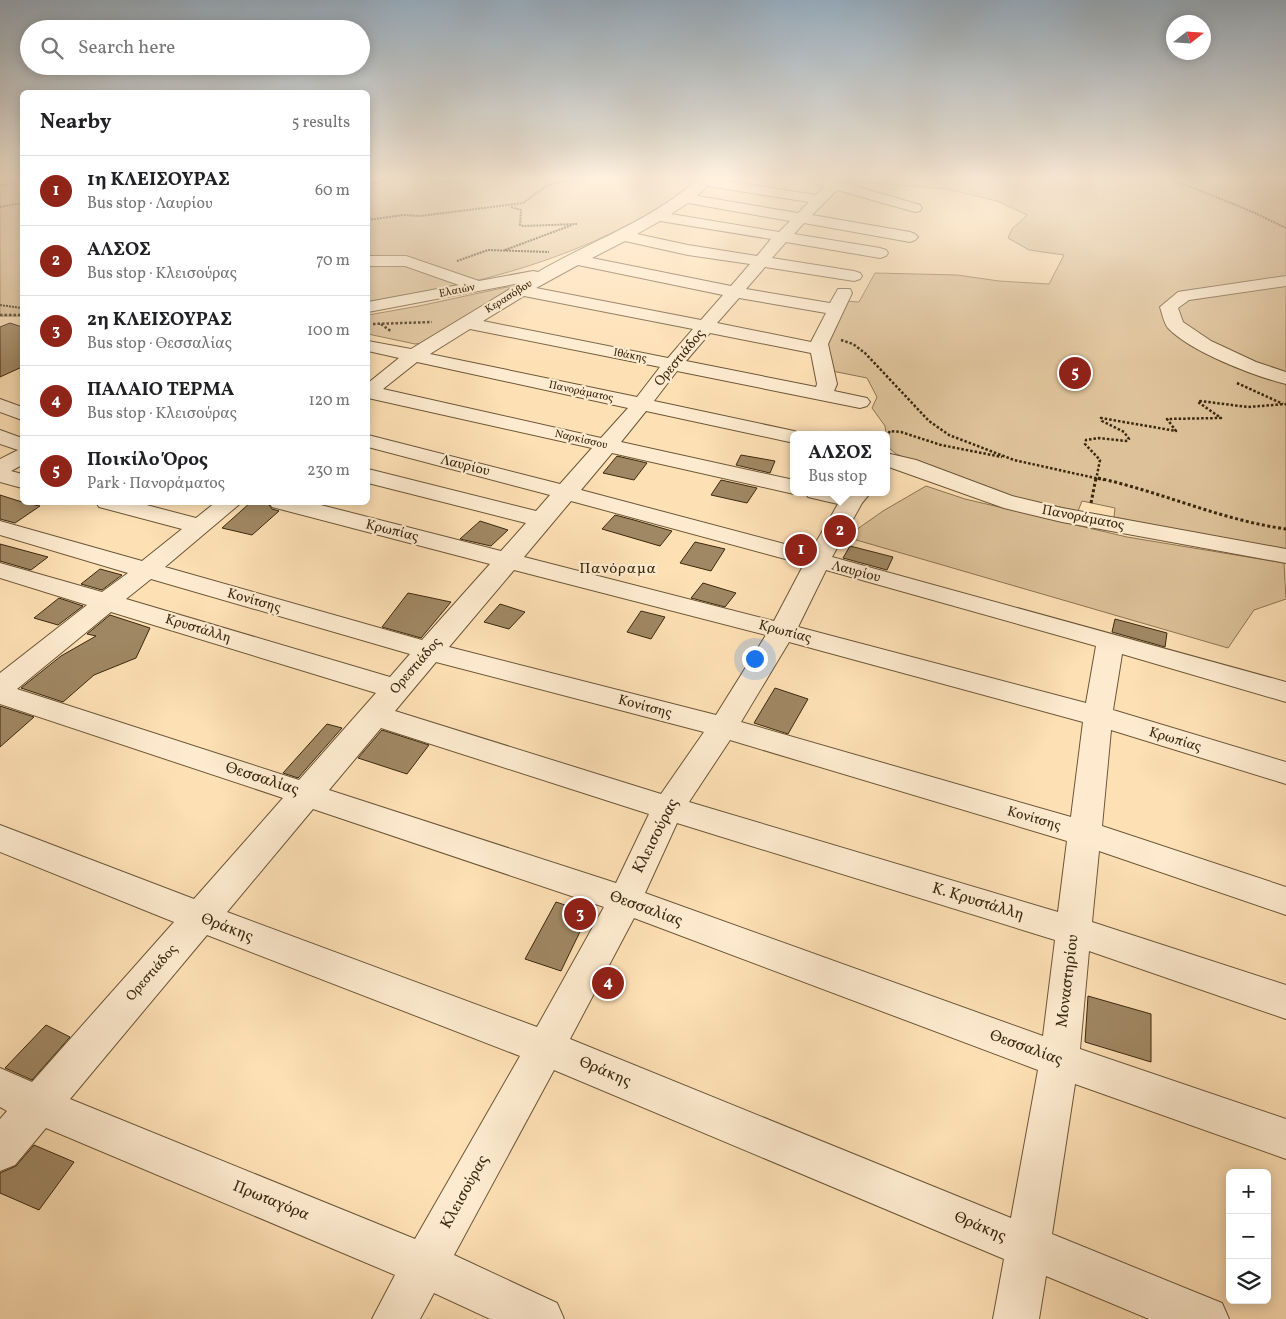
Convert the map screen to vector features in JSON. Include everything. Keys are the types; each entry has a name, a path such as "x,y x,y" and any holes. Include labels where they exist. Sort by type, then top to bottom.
{"street":[{"name":"Κερασόβου","path":"370,390 414,356 547,274 615,241"},
{"path":"648,241 761,262 854,276"},
{"name":"Ορεστιάδος","path":"0,1150 606,446 673,364 779,241"},
{"path":"798,241 880,253"},
{"path":"822,394 827,384 821,344 835,309 854,276 880,253 904,241"},
{"path":"370,261 406,261 455,277 478,287"},
{"path":"572,261 835,309"},
{"name":"Ελαιών","path":"370,307 547,274"},
{"path":"1286,282 1184,296 1169,307 1175,325 1204,344 1249,366 1286,378"},
{"path":"521,290 704,328 821,344"},
{"name":"Ιθάκης","path":"469,322 860,402"},
{"name":"Πανοράματος","path":"370,346 790,437"},
{"name":"Ναρκίσσου","path":"370,392 790,486"},
{"path":"0,406 20,413"},
{"path":"0,436 20,443"},
{"name":"Λαυρίου","path":"370,442 566,492 1110,641 1286,692"},
{"name":"Πανοράματος","path":"890,455 1004,500 1062,515 1286,556"},
{"path":"0,468 20,457"},
{"path":"0,475 20,480"},
{"path":"370,477 542,520"},
{"name":"Κλεισούρας","path":"394,1319 613,926 668,808 723,727 782,631 818,561 856,496"},
{"path":"117,505 201,527"},
{"path":"0,688 227,505"},
{"name":"Κρωπίας","path":"292,505 782,631 1098,716 1286,773"},
{"name":"Κονίτσης","path":"0,528 429,651 723,727 1086,834 1286,901"},
{"name":"Κρυστάλλη","path":"0,570 108,601 396,690"},
{"name":"Μοναστηρίου","path":"1016,1319 1059,1060 1098,716 1110,641"},
{"name":"Θεσσαλίας","path":"0,694 624,900 1059,1060 1286,1139"},
{"path":"374,715 668,808"},
{"name":"Κ. Κρυστάλλη","path":"668,808 1074,931 1286,1002"},
{"name":"Θράκης","path":"0,838 200,917 544,1047 1206,1319"},
{"name":"Πρωταγόρα","path":"0,1087 38,1105 425,1265 541,1319"}],"path":[{"path":"502,251 531,241"},
{"path":"456,262 488,250 549,252 572,261"},
{"path":"0,305 20,308"},
{"path":"0,315 20,315"},
{"path":"370,325 469,322"},
{"path":"821,344 846,340 867,354 885,372 910,404 940,430 1015,460"},
{"path":"1237,382 1249,390 1285,404"},
{"path":"1107,523 1109,509 1090,505 1100,460 1085,444 1086,440 1099,438 1126,441 1129,439 1124,432 1102,421 1101,418 1176,431 1167,419 1221,418 1198,402 1200,400 1248,407 1285,404"},
{"path":"890,431 901,432 941,445 1095,477 1265,527 1286,529"}],"shaded area":[{"path":"0,241 20,241 20,316 0,316"},
{"path":"370,241 594,241 542,261 500,274 412,295 370,303"},
{"path":"1012,241 1286,241 1286,549 1195,534 1114,517 1115,508 1082,501 1078,511 1003,495 896,454 890,449 890,431 886,431 885,426 872,408 877,397 867,378 832,371 824,343 846,301 859,302 875,273 957,275 999,281 1049,284 1064,255 1029,250"},
{"path":"512,287 423,343 415,344 370,334 370,315"},
{"path":"926,486 965,499 1127,537 1284,563 1286,599 1254,610 1228,648 846,537 883,511"}],"building":[{"path":"10,323 20,326 20,368 0,377 0,327"},
{"path":"741,455 775,461 770,473 736,465"},
{"path":"617,456 647,463 634,480 603,473"},
{"path":"721,480 757,488 747,503 711,495"},
{"path":"0,495 20,501 20,505 40,506 15,523 0,519"},
{"path":"248,505 269,505 272,509 279,511 252,535 222,528"},
{"path":"615,515 672,531 660,546 602,529"},
{"path":"480,521 508,530 491,546 460,539"},
{"path":"695,542 725,549 711,571 680,563"},
{"path":"0,544 48,557 31,570 0,561"},
{"path":"850,546 893,557 887,570 843,558"},
{"path":"100,569 122,575 102,590 81,584"},
{"path":"703,583 736,593 725,607 691,598"},
{"path":"408,593 451,602 421,638 382,627"},
{"path":"59,598 83,606 58,625 34,618"},
{"path":"500,604 525,612 509,629 484,622"},
{"path":"641,611 665,617 651,639 627,632"},
{"path":"110,615 150,628 136,658 94,675 63,702 21,688 61,656 96,636 87,634"},
{"path":"1115,619 1167,633 1165,647 1112,632"},
{"path":"775,688 808,699 788,734 754,723"},
{"path":"0,706 34,717 0,747"},
{"path":"327,724 342,728 298,778 283,773"},
{"path":"382,730 429,745 407,774 358,758"},
{"path":"556,902 589,913 561,971 525,959"},
{"path":"1088,996 1151,1014 1151,1062 1085,1042"},
{"path":"46,1025 70,1037 32,1080 5,1068"},
{"path":"34,1145 74,1162 39,1210 0,1193 0,1173 16,1166"}],"place":[{"name":"Ποικίλο Όρος","path":"1075,373"},
{"name":"ΑΛΣΟΣ","path":"840,531"},
{"name":"1η ΚΛΕΙΣΟΥΡΑΣ","path":"801,550"},
{"name":"2η ΚΛΕΙΣΟΥΡΑΣ","path":"580,914"},
{"name":"ΠΑΛΑΙΟ ΤΕΡΜΑ","path":"608,983"}],"district":[{"name":"Πανόραμα","path":"618,569"}]}
